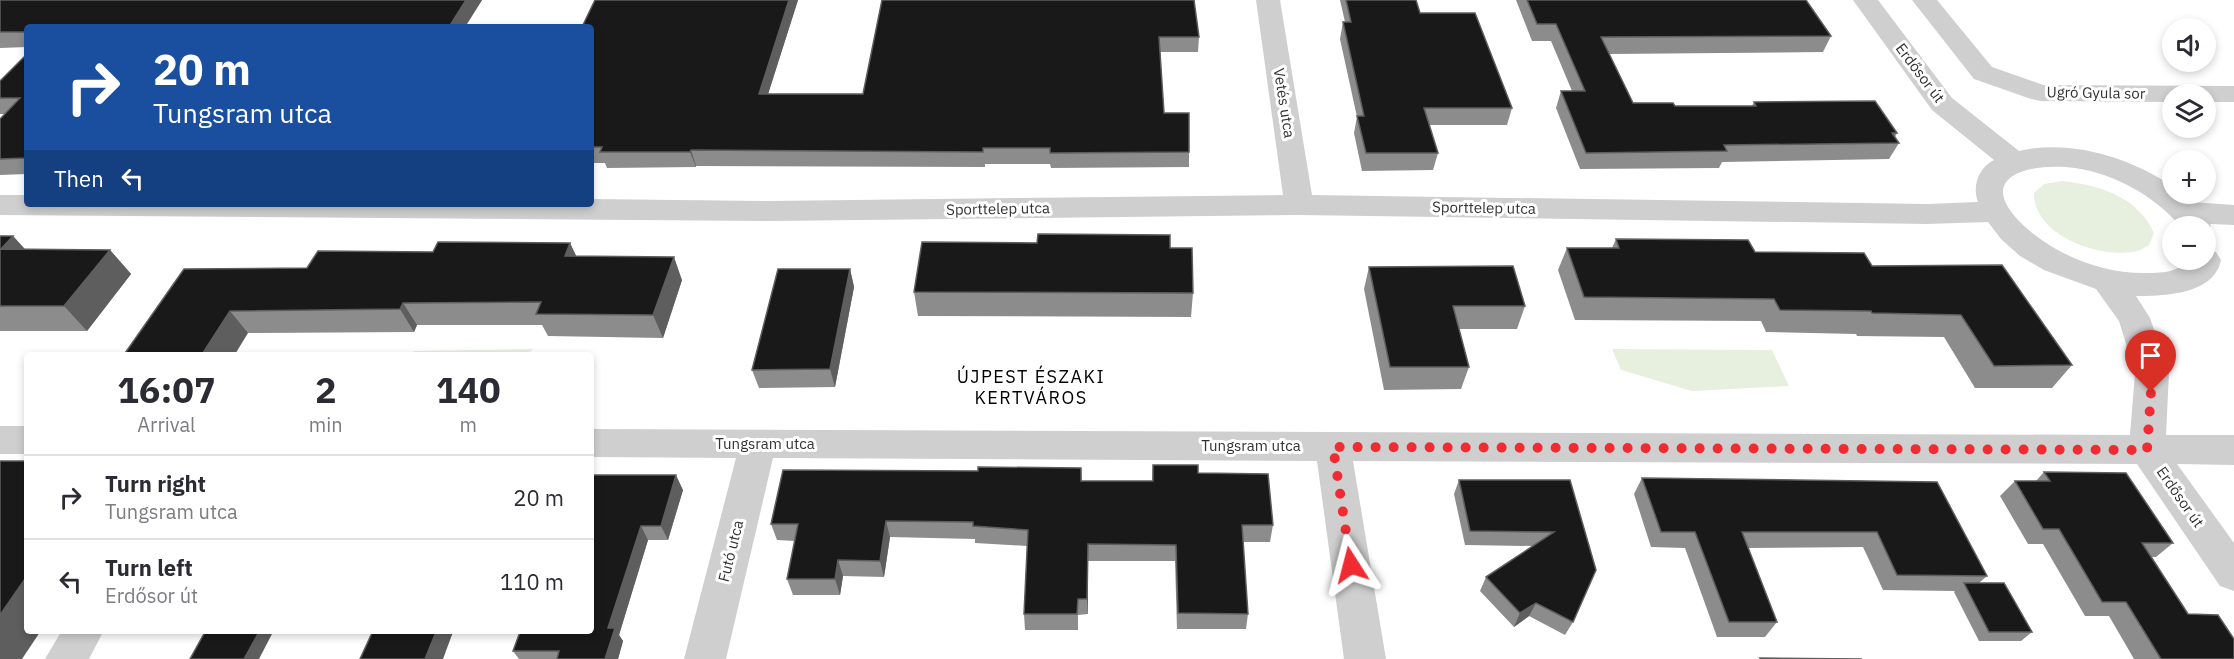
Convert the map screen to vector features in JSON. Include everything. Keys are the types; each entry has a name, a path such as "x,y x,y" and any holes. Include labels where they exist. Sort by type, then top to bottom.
{"street":[{"name":"Vetés utca","path":"1268,0 1299,205"},
{"name":"Erdősor út","path":"1865,0 1942,104 2013,161"},
{"name":"Ugró Gyula sor","path":"1924,0 1983,73 2041,93 2234,94"},
{"path":"2188,216 2156,189 2119,170 2079,159 2042,155 2013,161 1995,173 1989,190 1996,212 2013,233 2039,252 2072,269 2108,281 2152,286 2187,280 2198,270"},
{"name":"Sporttelep utca","path":"0,205 24,205"},
{"name":"Sporttelep utca","path":"253,207 759,211 1299,205 1927,214 1996,212"},
{"path":"2216,217 2234,215"},
{"name":"Erdősor út","path":"2108,281 2134,318 2152,373 2147,450 2234,574"},
{"path":"0,440 24,440"},
{"name":"Tungsram utca","path":"594,443 2234,450"},
{"name":"Futó utca","path":"705,659 758,444"},
{"path":"1333,447 1365,659"},
{"path":"66,659 82,634"}],"green space":[{"path":"2062,181 2104,190 2128,202 2138,210 2154,233 2149,245 2134,252 2102,251 2085,247 2056,231 2044,221 2037,208 2034,193 2044,184"},
{"path":"533,349 530,352 414,351"},
{"path":"1612,349 1772,350 1789,386 1692,391 1621,370"}],"building":[{"path":"0,0 466,0 451,24 24,24 24,32 0,32"},
{"path":"595,0 789,0 759,94 863,94 882,0 1194,0 1199,37 1159,37 1164,113 1189,113 1189,152 1050,153 1050,148 983,148 983,152 691,150 690,152 600,152 602,147 594,147 594,24 583,24"},
{"path":"1346,0 1416,0 1420,13 1475,13 1512,108 1424,108 1438,153 1366,153 1357,116 1364,116 1343,22 1351,22"},
{"path":"1527,0 1806,0 1831,36 1601,37 1633,103 1673,103 1675,106 1756,106 1754,102 1875,101 1897,133 1892,133 1899,143 1724,145 1727,151 1586,153 1561,91 1585,91 1556,24 1537,24"},
{"path":"24,57 24,158 0,159 0,119 20,98 0,98 0,81"},
{"path":"1038,234 1170,235 1170,248 1192,248 1193,293 914,292 922,242 1037,243"},
{"path":"0,236 13,236 1,249 110,250 64,306 0,306"},
{"path":"1616,239 1748,240 1755,252 1864,253 1872,266 2002,265 2072,365 1994,366 1961,315 1780,310 1774,299 1584,297 1567,248 1619,248"},
{"path":"438,242 570,243 565,256 674,257 653,315 536,314 541,302 403,303 400,309 230,311 204,352 126,352 184,269 307,268 318,251 433,252"},
{"path":"1513,266 1525,306 1453,306 1469,367 1390,367 1369,267"},
{"path":"778,269 850,269 830,369 752,370"},
{"path":"0,461 24,461 24,580 0,615"},
{"path":"1153,465 1198,465 1198,473 1268,474 1273,525 1242,525 1248,614 1178,613 1176,545 1088,544 1087,599 1078,599 1077,614 1024,614 1028,530 973,526 973,522 886,521 880,561 838,560 835,579 787,579 798,524 771,524 783,470 978,471 978,467 1081,468 1081,481 1153,481"},
{"path":"2044,472 2126,473 2173,543 2142,543 2188,614 2218,615 2234,639 2234,659 2161,659 2126,602 2102,602 2059,529 2043,529 2015,481 2050,481"},
{"path":"594,475 676,475 661,526 641,526 608,628 615,628 605,659 557,659 559,651 513,651 519,634 594,634"},
{"path":"1642,478 1937,482 1987,576 1897,575 1877,532 1742,532 1777,622 1729,622 1695,532 1661,532"},
{"path":"1459,480 1570,480 1596,570 1573,622 1536,603 1520,613 1486,577 1554,532 1470,531"},
{"path":"1964,583 2004,583 2032,632 1989,632"},
{"path":"204,634 258,634 244,659 190,659"},
{"path":"372,634 435,634 425,659 360,659"},
{"path":"1760,658 1862,659 1761,659"}],"district":[{"name":"ÚJPEST ÉSZAKI KERTVÁROS","path":"1031,388"}],"route":[{"path":"1351,565 1333,447 2147,450 2151,392"}]}
